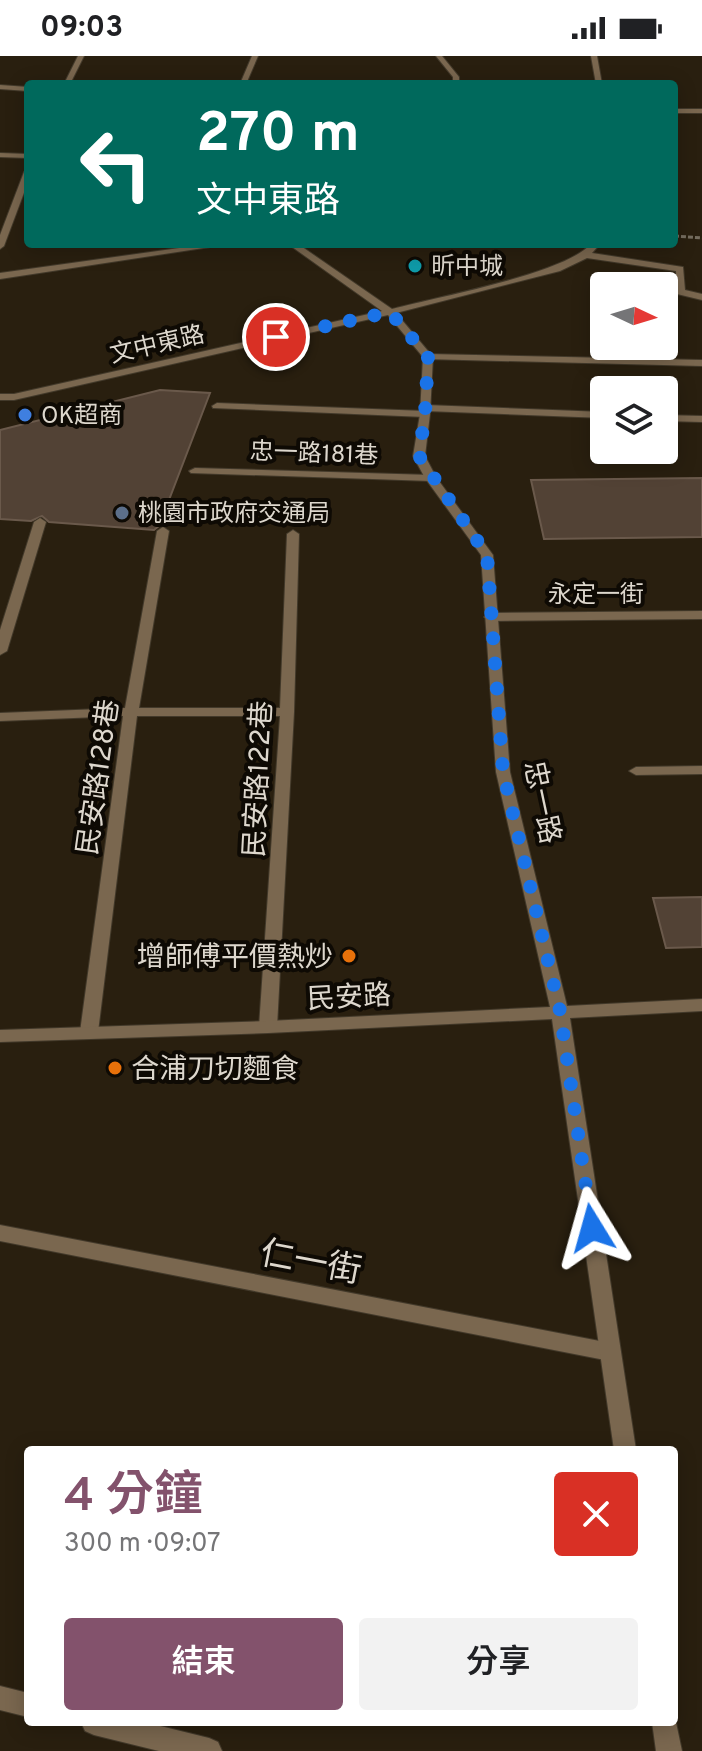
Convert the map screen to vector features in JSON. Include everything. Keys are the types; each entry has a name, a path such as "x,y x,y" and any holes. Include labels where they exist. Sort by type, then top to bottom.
{"street":[{"path":"69,80 81,56"},
{"path":"245,80 255,56"},
{"path":"439,56 456,80"},
{"path":"594,56 598,80"},
{"path":"0,87 24,89"},
{"path":"678,111 702,111"},
{"path":"0,155 24,156"},
{"path":"0,246 24,183"},
{"path":"0,276 198,248"},
{"path":"298,248 390,312 428,357 702,363"},
{"name":"文中東路","path":"0,397 14,397 390,312 557,269 586,255 592,248"},
{"path":"586,255 680,269 680,292 702,297"},
{"name":"忠一路","path":"428,357 419,456 431,478 487,555 503,772 560,1011 624,1446"},
{"path":"217,406 590,415"},
{"path":"678,418 702,419"},
{"name":"忠一路181巷","path":"195,471 431,478"},
{"path":"0,651 40,522"},
{"name":"民安路128巷","path":"89,1032 131,712 163,531"},
{"name":"民安路122巷","path":"268,1027 287,712 293,534"},
{"name":"永定一街","path":"490,617 702,615"},
{"path":"0,717 131,712 287,712"},
{"path":"636,771 702,770"},
{"name":"民安路","path":"0,1036 268,1027 702,1005"},
{"name":"仁一街","path":"0,1233 610,1352"},
{"path":"0,1698 24,1704"},
{"path":"110,1726 209,1751"},
{"path":"666,1726 669,1751"}],"path":[{"path":"678,236 702,238"}],"building":[{"path":"160,390 210,393 159,526 154,530 49,522 42,516 31,521 0,519 0,430"},
{"path":"702,478 702,537 544,539 531,480"},
{"path":"702,897 702,947 666,948 653,898"}],"place":[{"name":"昕中城","path":"415,266"},
{"name":"OK超商","path":"25,415"},
{"name":"桃園市政府交通局","path":"122,513"},
{"name":"增師傅平價熱炒","path":"349,956"},
{"name":"合浦刀切麵食","path":"115,1068"}],"route":[{"path":"276,337 390,312 428,357 419,456 431,478 487,555 503,772 560,1011 592,1228"}]}
